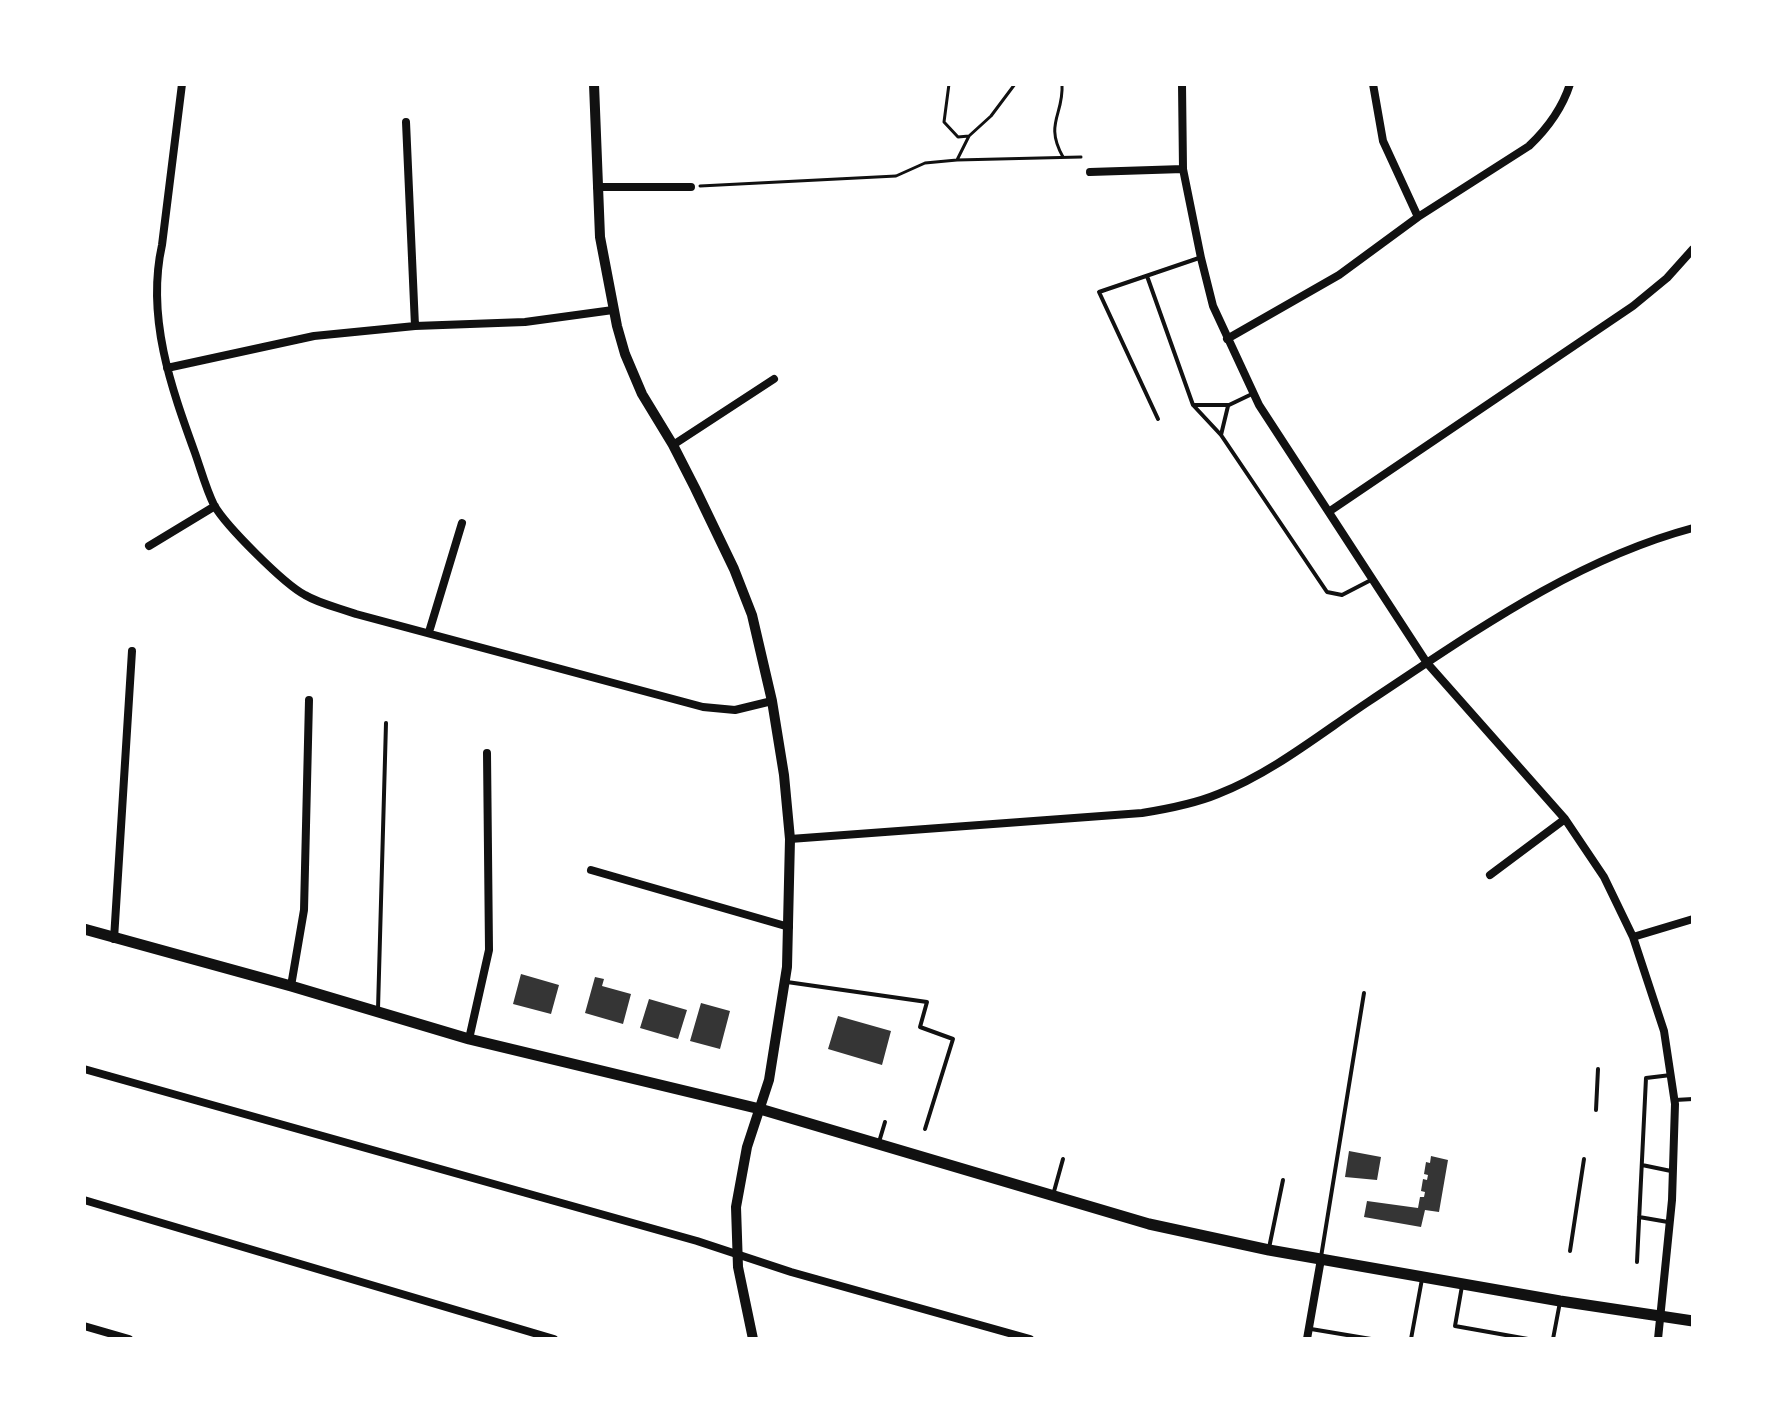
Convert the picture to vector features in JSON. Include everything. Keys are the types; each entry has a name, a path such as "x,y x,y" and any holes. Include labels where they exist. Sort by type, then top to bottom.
{"main road":[{"path":"84,929 469,1039 760,1109 1149,1224 1269,1250 1693,1321"}],"street":[{"path":"182,84 156,271 157,300 171,387 215,506 240,538 305,596 356,614 703,707 735,710 772,701"},
{"path":"594,84 600,237 613,310 625,354 642,394 673,445 739,581 762,649 790,839 785,982 769,1080 740,1177 736,1207 736,1253 753,1339"},
{"path":"1182,84 1183,169 1201,258 1213,306 1253,393 1281,443 1330,511 1427,663 1565,819 1604,877 1633,937 1664,1031 1675,1100 1674,1171 1658,1339"},
{"path":"1373,84 1383,141 1418,217"},
{"path":"1227,339 1339,275 1418,217 1529,146 1558,113 1570,84"},
{"path":"406,122 415,326"},
{"path":"1090,172 1183,169"},
{"path":"597,187 691,187"},
{"path":"1330,511 1633,306 1691,255"},
{"path":"167,368 314,336 415,326 525,322 613,310"},
{"path":"673,445 774,379"},
{"path":"149,546 215,506"},
{"path":"429,632 462,523"},
{"path":"790,839 1120,815 1175,807 1217,794 1266,770 1539,592 1587,567 1665,535 1693,528"},
{"path":"114,939 132,651"},
{"path":"291,986 304,910 309,700"},
{"path":"469,1039 489,950 487,753"},
{"path":"1490,875 1565,819"},
{"path":"591,870 789,927"},
{"path":"1633,937 1693,919"},
{"path":"84,1069 1030,1339"},
{"path":"84,1200 554,1339"},
{"path":"1307,1339 1321,1259"},
{"path":"84,1326 129,1339"}],"lane":[{"path":"1158,419 1099,292 1201,258"},
{"path":"1147,276 1193,405 1221,435 1327,592 1342,595 1374,579"},
{"path":"1193,405 1229,405 1253,393"},
{"path":"1221,435 1229,405"},
{"path":"378,1011 386,723"},
{"path":"785,982 927,1002 920,1027 953,1039 925,1129"},
{"path":"1321,1259 1364,993"},
{"path":"1596,1110 1598,1069"},
{"path":"1637,1262 1646,1078 1671,1075"},
{"path":"1675,1100 1693,1099"},
{"path":"878,1144 885,1122"},
{"path":"1052,1197 1063,1159"},
{"path":"1570,1251 1584,1159"},
{"path":"1642,1165 1674,1171"},
{"path":"1269,1250 1283,1180"},
{"path":"1639,1217 1670,1222"},
{"path":"1411,1339 1423,1277"},
{"path":"1463,1284 1455,1326 1528,1339"},
{"path":"1553,1339 1560,1301"},
{"path":"1309,1329 1337,1336 1371,1339"}],"path":[{"path":"949,84 944,122 958,137 969,136"},
{"path":"957,160 969,136 991,116 1015,84"},
{"path":"1062,84 1063,93 1053,137 1063,157"},
{"path":"691,187 896,176 925,163 957,160 1081,157"}],"building":[{"path":"521,974 559,985 551,1014 513,1004"},
{"path":"595,977 604,979 602,986 631,994 623,1024 585,1013"},
{"path":"649,999 687,1010 678,1039 640,1028"},
{"path":"701,1003 730,1011 720,1049 690,1041"},
{"path":"838,1016 891,1031 882,1065 828,1049"},
{"path":"1349,1151 1381,1157 1377,1180 1345,1177"},
{"path":"1431,1156 1448,1160 1439,1212 1425,1210 1421,1227 1364,1217 1367,1201 1418,1208 1420,1197 1424,1197 1425,1192 1421,1191 1423,1179 1427,1180 1428,1175 1424,1174 1426,1162 1430,1163"}]}
